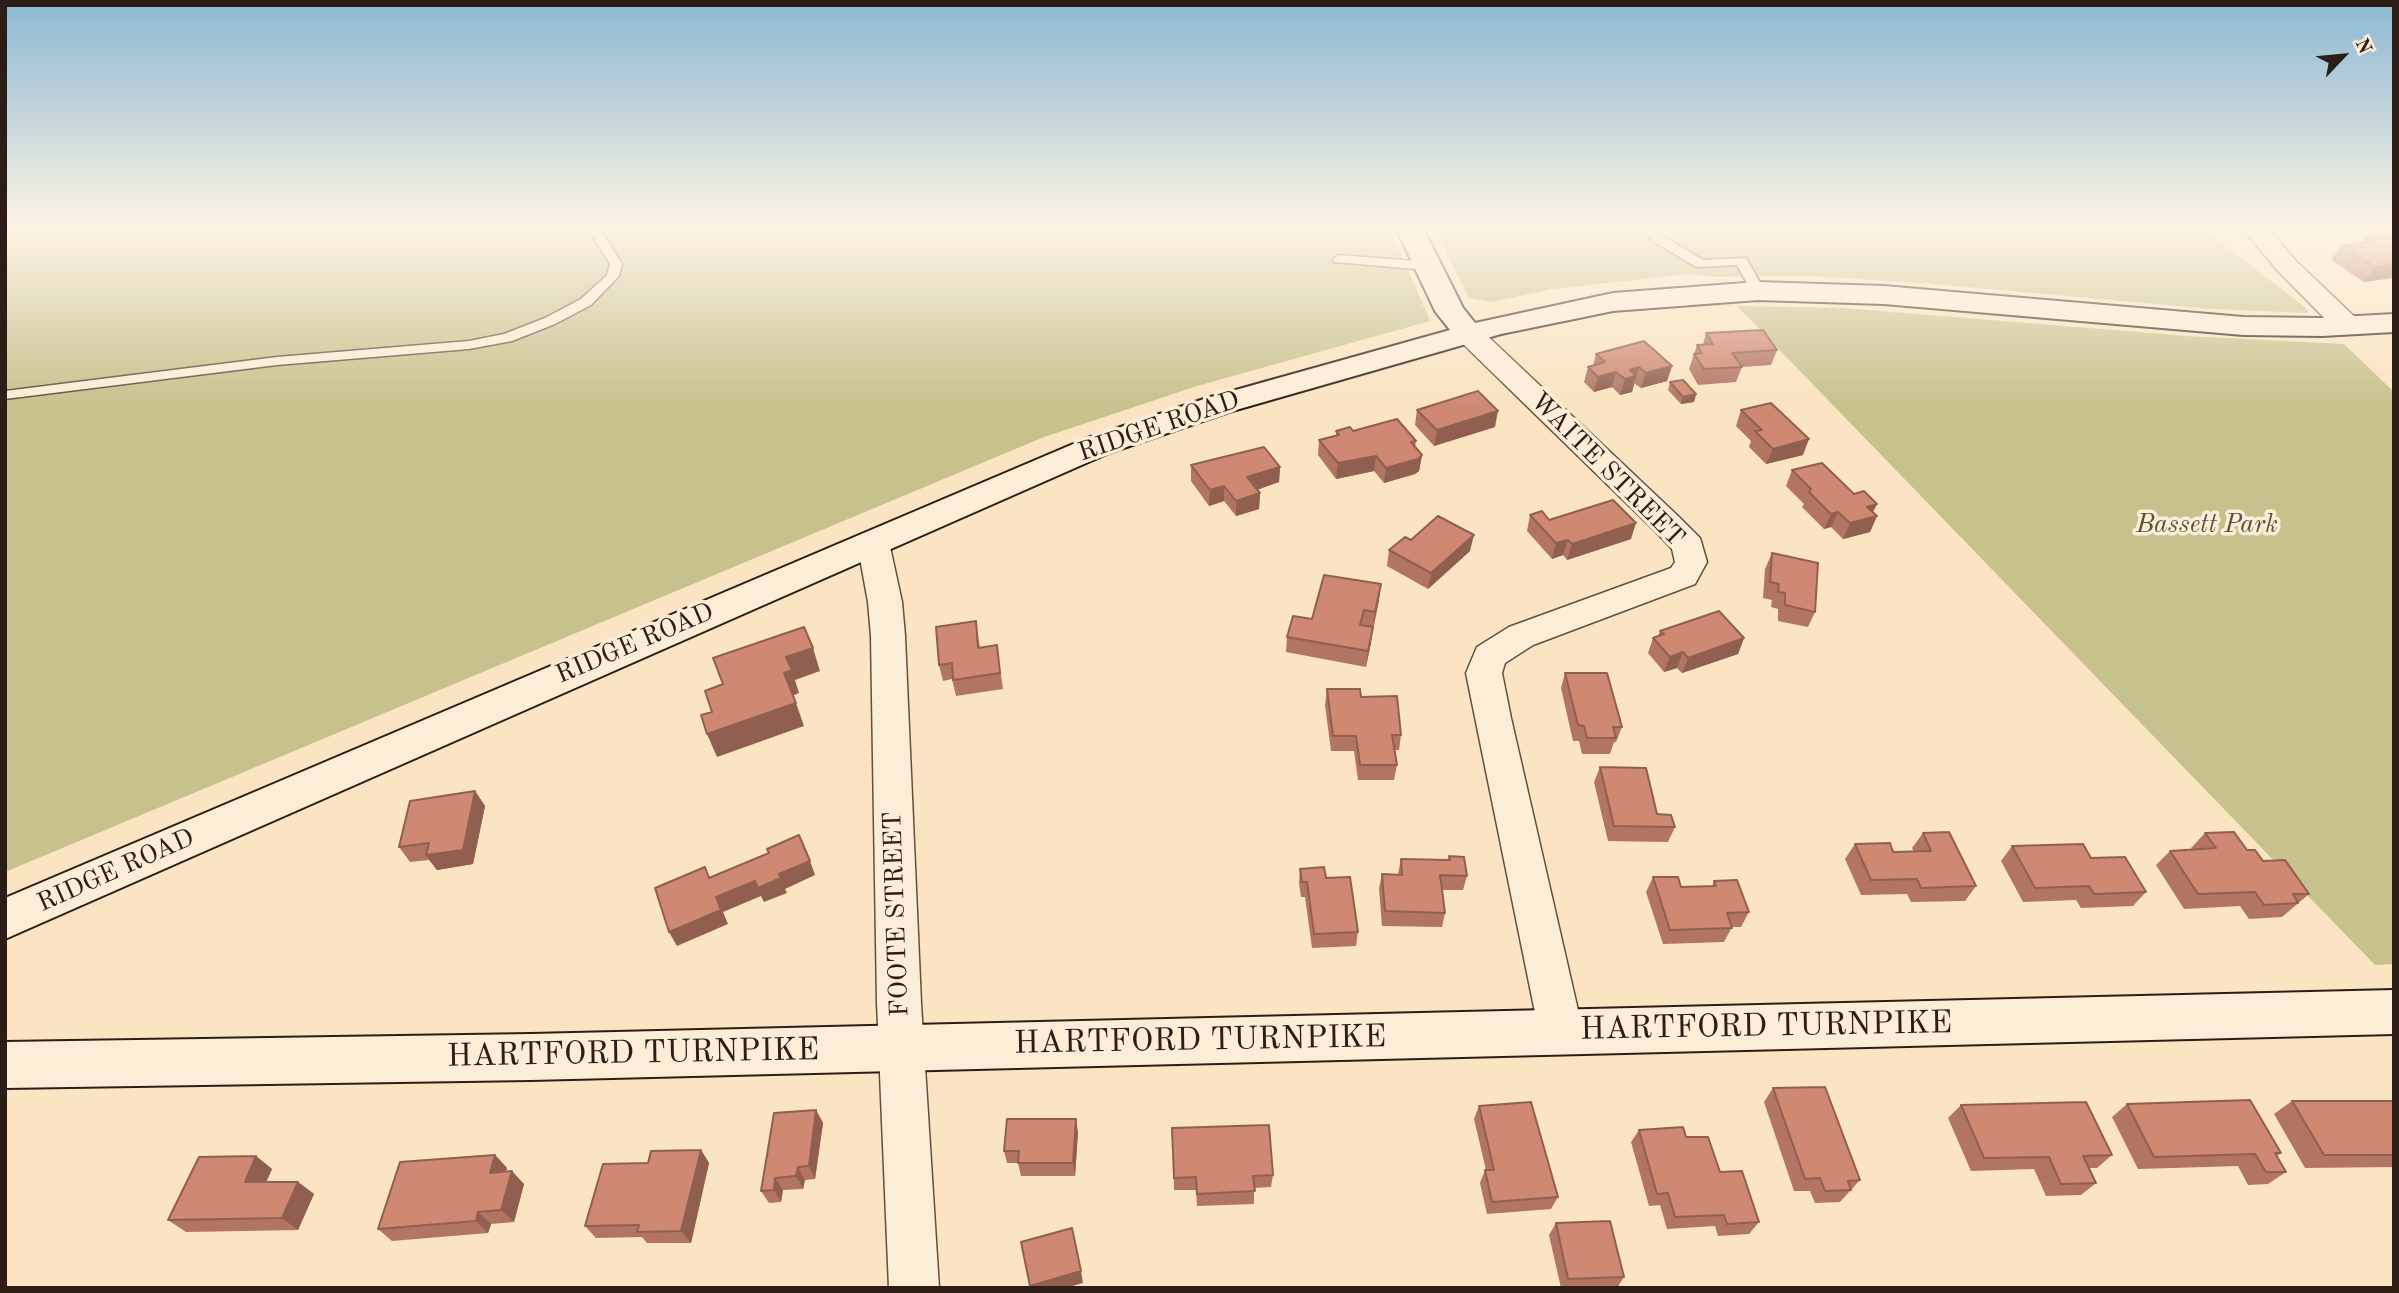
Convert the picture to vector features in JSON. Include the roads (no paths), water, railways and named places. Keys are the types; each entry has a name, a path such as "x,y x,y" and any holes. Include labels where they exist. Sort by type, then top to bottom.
{"main road":[{"name":"WAITE STREET","path":"1437,286 1450,312 1468,333"},
{"name":"RIDGE ROAD","path":"5,919 873,542 1135,432 1218,405 1515,321 1614,302 1758,291 1884,295 2222,325 2348,326 2394,323"},
{"name":"HARTFORD TURNPIKE","path":"5,1065 439,1059 2394,1012"}],"street":[{"path":"2308,286 2348,326"},
{"name":"WAITE STREET","path":"1468,333 1667,524 1688,546 1691,562 1683,576 1521,636 1489,656 1484,673 1561,1032"},
{"name":"FOOTE STREET","path":"873,542 885,602 888,636 902,1047 914,1288"}],"lane":[{"path":"5,395 277,361 456,346 507,338 550,321 586,302 604,286"},
{"path":"1755,286 1758,291"}],"park label":[{"name":"Bassett Park","path":"2207,525"}]}
